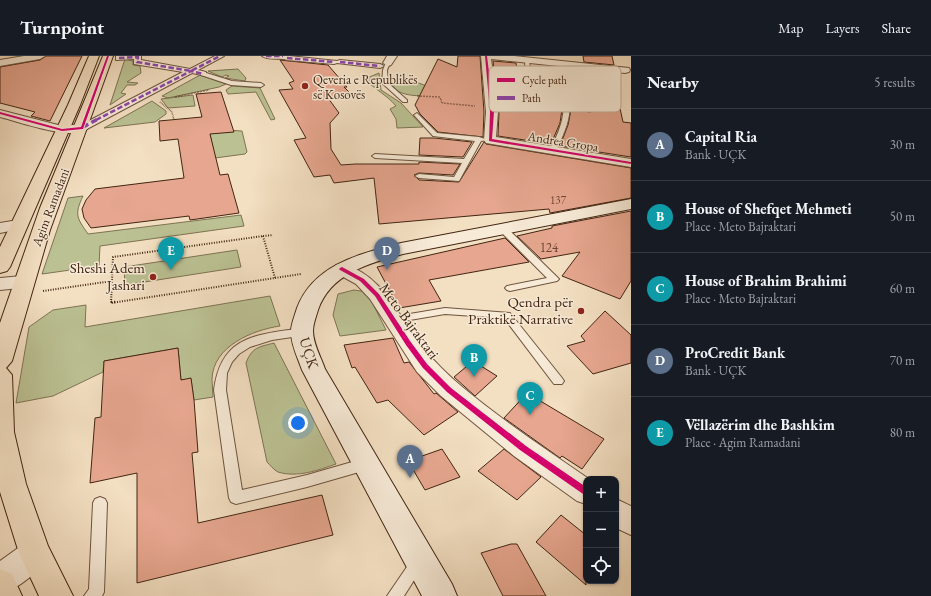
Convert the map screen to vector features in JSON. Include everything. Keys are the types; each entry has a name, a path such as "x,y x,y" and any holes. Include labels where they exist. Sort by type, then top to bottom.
{"main road":[{"name":"Agim Ramadani","path":"0,267 74,105 94,56"},
{"name":"Agim Ramadani","path":"0,361 13,287 113,57"},
{"path":"74,105 92,104"},
{"name":"UÇK","path":"440,596 421,558 314,370 302,332 310,300 325,281 342,269 359,261 401,249 631,204"},
{"path":"0,375 1,432 12,484 35,553 56,596"},
{"path":"0,586 5,596"}],"street":[{"path":"0,63 40,56"},
{"path":"0,113 62,130 82,128 220,56"},
{"path":"266,56 337,62 387,62"},
{"path":"489,87 486,56 586,66"},
{"path":"113,57 138,57 137,62 203,74"},
{"path":"621,70 625,70"},
{"path":"485,140 490,112"},
{"name":"Andrea Gropa","path":"485,140 631,163"},
{"path":"0,228 18,225"},
{"name":"Meto Bajraktari","path":"342,269 362,280 377,294 392,320 425,366 449,390 523,448 583,490"},
{"path":"619,514 631,522"},
{"path":"0,580 35,553"}],"lane":[{"path":"527,60 528,66"},
{"path":"387,62 384,70 385,84 405,101"},
{"path":"203,74 231,83 261,85"},
{"name":"Andrea Gropa","path":"553,150 568,118 569,112"},
{"name":"Andrea Gropa","path":"417,115 435,135 485,140"},
{"path":"419,176 456,179 466,161 485,140"},
{"path":"375,156 466,161"},
{"path":"503,229 554,279 510,288"},
{"path":"392,320 445,311 507,315 558,381"},
{"path":"302,332 251,342 234,351 224,363 220,377 220,390 236,498 307,482 367,463"},
{"path":"92,596 96,592 100,503"},
{"path":"395,596 421,558"}],"path":[{"path":"171,97 217,88 231,83"},
{"path":"396,94 440,97 442,103 489,108"},
{"path":"164,98 157,100 172,112 174,120"},
{"path":"273,235 113,257 111,303 301,274"},
{"path":"263,236 274,278"},
{"path":"13,287 112,281"}],"green space":[{"path":"125,59 133,61 133,65 140,66 141,73 127,82 138,83 135,85 127,85 121,93 126,94 110,105"},
{"path":"238,69 246,78 245,81 225,78 229,76 226,75 222,77 208,71"},
{"path":"379,73 381,90 401,103 423,127 397,128 396,119 390,109 396,106 365,79"},
{"path":"200,75 226,84 219,87 168,98 162,96"},
{"path":"390,78 408,79 440,91 439,96 417,96 402,93 392,85"},
{"path":"232,86 260,88 275,119 271,120 256,92 228,94 226,90"},
{"path":"193,95 195,106 168,108 161,99"},
{"path":"152,101 166,111 166,114 155,122 104,128"},
{"path":"209,129 242,131 247,152 245,154 215,158"},
{"path":"83,196 78,208 78,216 81,224 88,234 241,215 244,226 100,246 99,266 42,274 68,198"},
{"path":"237,250 241,267 125,285 124,267"},
{"path":"354,290 367,292 386,330 340,336 333,315 338,294"},
{"path":"270,296 280,326 258,331 247,336 236,342 219,357 214,367 212,379 213,397 194,400 191,379 181,380 178,348 104,361 103,372 53,396 16,403 29,327 53,310 86,305 85,327"},
{"path":"274,343 336,464 300,474 285,474 278,472 267,462 246,363 248,358 257,348"}],"building":[{"path":"46,56 82,56 50,121 31,116 35,112 0,103 0,67 40,60"},
{"path":"458,56 480,56 484,112 483,137 438,132 420,114 415,105 438,59 457,67"},
{"path":"583,56 612,56 614,65 584,62"},
{"path":"280,60 328,65 347,87 344,87 352,95 328,98 339,113 330,123 331,149 341,165 419,164 419,162 460,164 453,175 419,173 414,175 419,180 459,182 484,142 486,144 631,168 631,198 550,213 549,209 379,224 374,178 334,183 330,175 314,177 294,140 306,138 279,90 293,89 289,83 294,81"},
{"path":"493,61 516,63 516,66 494,66"},
{"path":"221,92 234,132 210,134 220,175 228,174 239,213 190,220 189,216 91,228 84,218 82,209 86,200 95,189 184,178 178,139 160,141 159,121 202,117 196,94"},
{"path":"499,112 562,112 560,123 551,144 498,136"},
{"path":"571,112 621,112 623,122 631,123 631,157 560,146 568,125"},
{"path":"420,138 472,142 463,157 419,155"},
{"path":"631,211 631,281 620,299 562,276 580,252 541,259 517,236 552,228 552,226"},
{"path":"505,238 529,262 429,280 441,301 399,308 377,267"},
{"path":"605,311 631,335 631,363 593,374 567,346 585,341 581,336"},
{"path":"393,338 404,363 409,362 434,394 436,393 458,412 424,435 388,400 377,403 355,367 352,368 344,345"},
{"path":"178,348 181,380 191,378 194,400 198,452 192,453 198,523 322,495 333,535 137,583 137,473 90,483 95,418 101,417 104,361"},
{"path":"473,361 497,376 475,396 454,377"},
{"path":"527,393 604,439 582,469 562,456 560,458 504,418"},
{"path":"442,449 460,477 425,490 408,461"},
{"path":"504,449 541,477 517,500 478,471"},
{"path":"561,515 583,533 583,582 536,542"},
{"path":"511,544 517,544 546,596 503,596 481,553"}],"marked path":[{"path":"119,58 138,57 137,62 191,71 220,56"},
{"path":"266,56 283,56"},
{"path":"287,58 334,62"},
{"path":"340,62 380,66"},
{"path":"83,127 191,71 203,74"}],"cycle path":[{"path":"0,113 62,130 82,128 108,56"},
{"path":"486,56 489,84"},
{"path":"492,112 490,140 631,163"},
{"path":"342,269 362,280 377,295 408,343 425,366 449,390 523,448 583,490"}],"place":[{"name":"Qeveria e Republikës së Kosovës","path":"305,86"},
{"name":"Vëllazërim dhe Bashkim","path":"171,270"},
{"name":"ProCredit Bank","path":"387,270"},
{"name":"Sheshi Adem Jashari","path":"153,277"},
{"name":"Qendra për Praktikë Narrative","path":"581,311"},
{"name":"House of Shefqet Mehmeti","path":"474,377"},
{"name":"House of Brahim Brahimi","path":"530,415"},
{"name":"Capital Ria","path":"410,478"}]}
